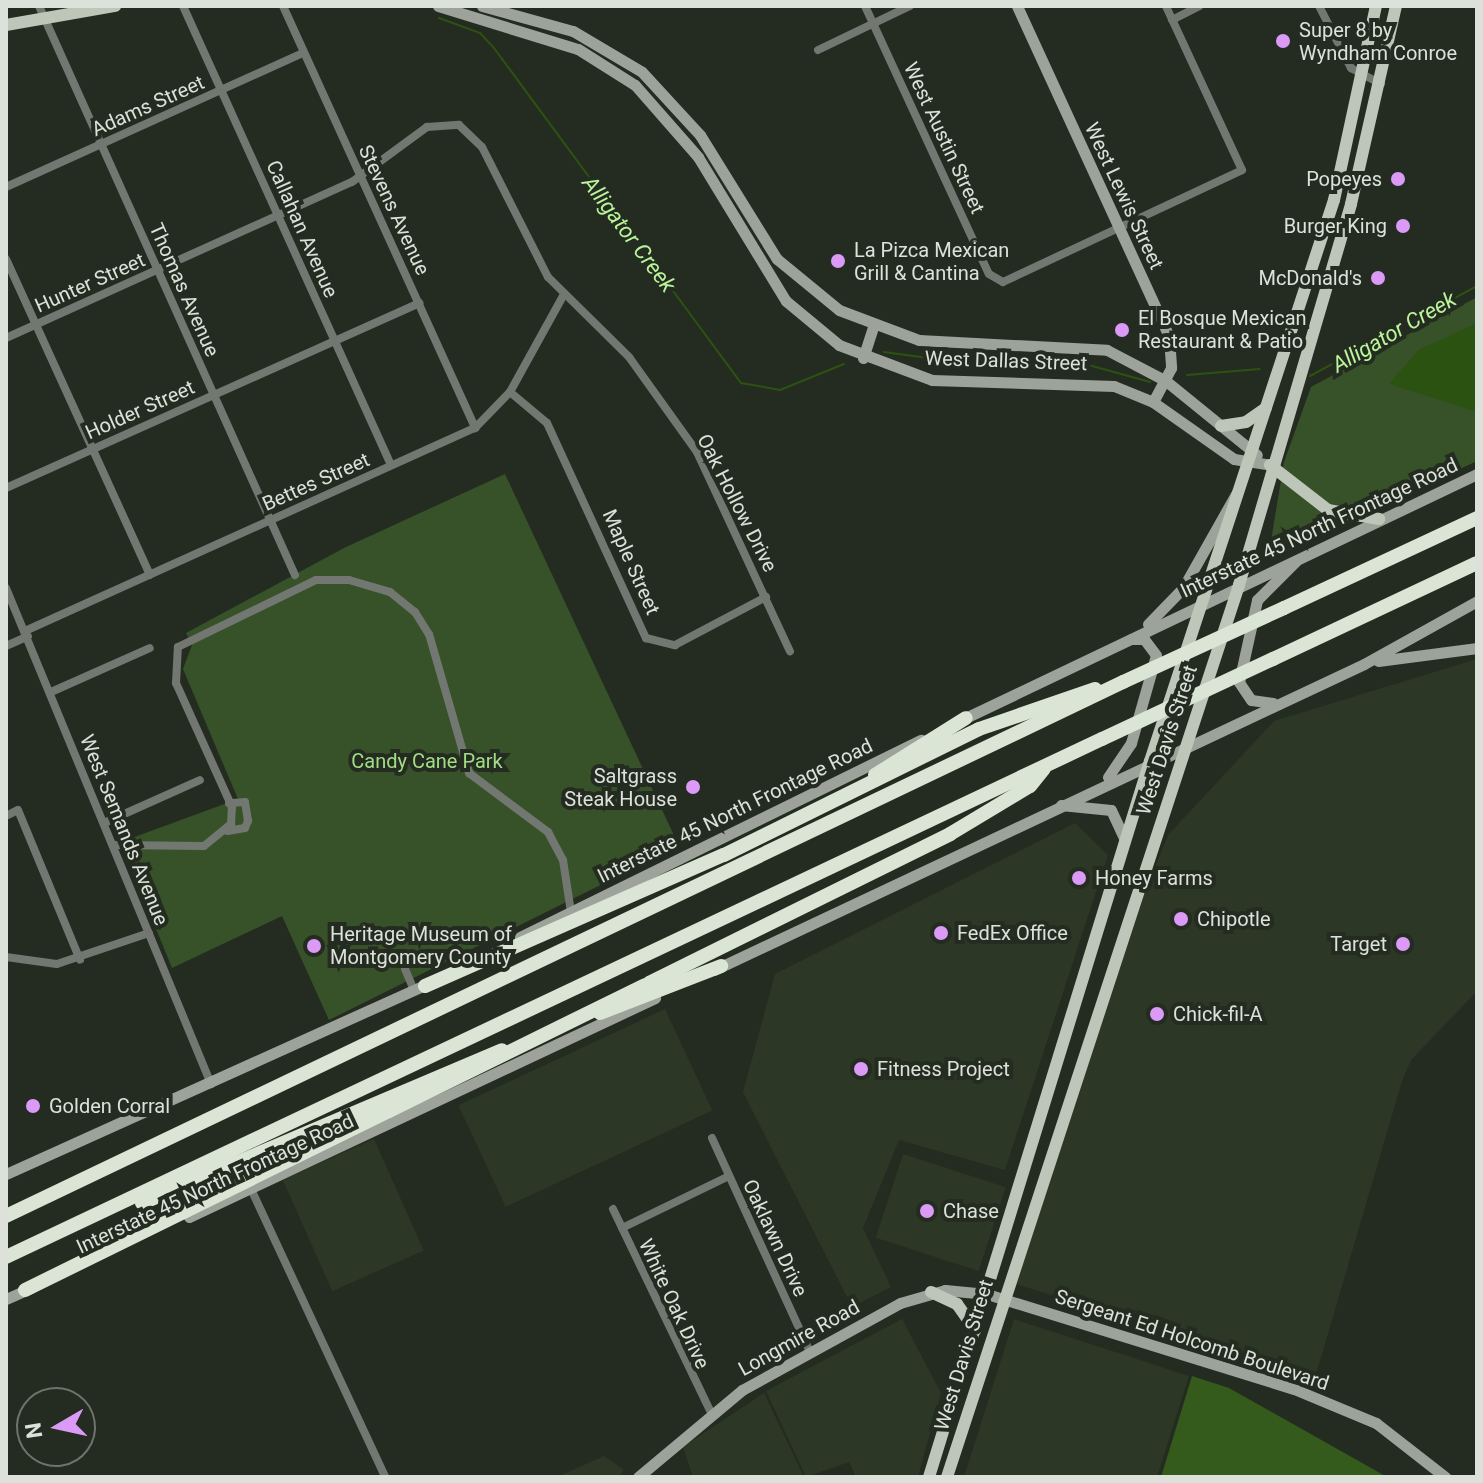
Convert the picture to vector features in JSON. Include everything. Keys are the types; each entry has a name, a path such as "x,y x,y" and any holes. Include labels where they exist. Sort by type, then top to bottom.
{"highway":[{"path":"6,1216 1123,682 1477,518"},
{"path":"6,1257 1477,563"},
{"path":"420,988 724,855 979,729 1123,682"},
{"path":"609,929 966,718"},
{"path":"25,1290 950,834 1030,786 1047,765"},
{"path":"88,1220 175,1192 370,1102 721,966"}],"main road":[{"path":"6,25 42,12 115,6"},
{"name":"West Dallas Street","path":"438,6 540,37 604,62 660,109 709,176 773,283 802,318 863,358 932,380 1085,380 1153,402 1270,465"},
{"name":"West Dallas Street","path":"482,6 544,22 595,41 651,79 671,98 787,269 873,328 937,342 1089,345 1166,381 1221,426 1250,456"},
{"name":"West Lewis Street","path":"1017,6 1172,348 1166,381 1153,402"},
{"name":"West Davis Street","path":"929,1477 1150,761 1315,259 1364,79 1376,6"},
{"name":"West Davis Street","path":"947,1477 1002,1299 1239,585 1270,465 1327,285 1382,84 1396,6"},
{"path":"540,37 544,22"},
{"path":"604,62 651,79"},
{"path":"660,109 671,98"},
{"path":"709,176 721,168"},
{"path":"1315,259 1327,285"},
{"path":"773,283 787,269"},
{"path":"863,358 873,328"},
{"path":"1221,426 1266,408"},
{"path":"1270,465 1328,510 1379,519"},
{"name":"Interstate 45 North Frontage Road","path":"6,1174 420,988 1138,633 1477,474"},
{"path":"1138,633 1183,588 1239,490"},
{"path":"1275,703 1251,700 1239,682 1257,600 1302,555"},
{"name":"Interstate 45 North Frontage Road","path":"6,1299 251,1189 1056,805 1364,664 1477,601"},
{"path":"1103,783 1131,743 1156,655 1144,639 1126,639"},
{"path":"1364,664 1477,648"},
{"path":"1056,805 1111,810 1125,840"},
{"path":"931,1292 957,1304 975,1330"},
{"name":"Longmire Road","path":"638,1477 710,1411 810,1352 931,1292 987,1294 1002,1299"},
{"name":"Sergeant Ed Holcomb Boulevard","path":"1002,1299 1326,1401 1376,1423 1445,1477"}],"street":[{"name":"Callahan Avenue","path":"183,6 391,465"},
{"name":"Stevens Avenue","path":"283,6 475,428"},
{"name":"West Austin Street","path":"865,6 997,280 1119,227"},
{"path":"818,50 910,6"},
{"path":"1119,227 1242,170 1166,6"},
{"path":"1172,20 1200,6"},
{"path":"1319,6 1364,79 1382,84"},
{"name":"Thomas Avenue","path":"42,12 295,575"},
{"name":"Adams Street","path":"6,187 303,53"},
{"name":"Oak Hollow Drive","path":"360,175 427,127 448,122 468,129 563,296 629,357 697,452 790,651"},
{"name":"Hunter Street","path":"6,338 278,216 360,175"},
{"path":"6,259 150,575"},
{"name":"Bettes Street","path":"6,646 150,575 475,428 510,392 563,296"},
{"name":"Holder Street","path":"6,488 419,303"},
{"name":"Maple Street","path":"510,392 547,423 646,638 675,645 766,597"},
{"path":"228,831 229,803 176,683 178,647 316,580 370,583 402,600 429,634 469,773 548,832 563,860 571,912"},
{"name":"West Semands Avenue","path":"6,588 211,1084"},
{"path":"51,692 150,648"},
{"path":"104,823 200,780"},
{"path":"113,845 204,846 228,831 245,828 248,821 245,802 229,803"},
{"path":"6,816 18,810 80,960"},
{"path":"6,957 28,964 80,960 149,933"},
{"path":"405,969 420,988"},
{"name":"Oaklawn Drive","path":"712,1138 810,1352"},
{"path":"622,1228 729,1176"},
{"path":"251,1189 385,1477"},
{"name":"White Oak Drive","path":"613,1209 710,1411"}],"shaded area":[{"path":"1477,323 1477,412 1389,384 1418,350"},
{"path":"1477,659 1477,991 1411,1060 1402,1081 1315,1378 1016,1284 1126,939 1168,835 1274,721"},
{"path":"1075,823 1108,855 1005,1170 899,1140 863,1228 891,1287 852,1307 743,1092 775,974"},
{"path":"665,1009 712,1111 506,1207 458,1105"},
{"path":"374,1139 424,1250 332,1291 283,1180"},
{"path":"903,1154 1006,1187 979,1271 876,1238"},
{"path":"902,1319 941,1393 918,1477 856,1477 849,1462 806,1477 766,1391"},
{"path":"1014,1319 1189,1376 1157,1477 964,1477"},
{"path":"1192,1376 1229,1388 1387,1477 1161,1477"},
{"path":"764,1393 804,1477 693,1477 683,1447"},
{"path":"604,1456 624,1470 618,1477 557,1477"}],"green space":[{"path":"1477,297 1477,461 1268,559 1284,462 1311,387"},
{"name":"Candy Cane Park","path":"505,474 679,846 329,1020 282,916 172,968 121,842 238,799 183,669 192,645 186,633 344,548"}],"waterway":[{"name":"Alligator Creek","path":"439,18 480,33 494,48 741,383 780,390 844,364"},
{"name":"Alligator Creek","path":"1310,376 1477,286"},
{"name":"Alligator Creek","path":"884,352 957,362 1074,361 1150,382"},
{"name":"Alligator Creek","path":"1187,375 1260,369"}],"place":[{"name":"Super 8 by Wyndham Conroe","path":"1283,41"},
{"name":"Popeyes","path":"1398,179"},
{"name":"Burger King","path":"1403,226"},
{"name":"La Pizca Mexican Grill & Cantina","path":"838,261"},
{"name":"McDonald's","path":"1378,278"},
{"name":"El Bosque Mexican Restaurant & Patio","path":"1122,330"},
{"name":"Saltgrass Steak House","path":"693,787"},
{"name":"Honey Farms","path":"1079,878"},
{"name":"Chipotle","path":"1181,919"},
{"name":"FedEx Office","path":"941,933"},
{"name":"Target","path":"1403,944"},
{"name":"Heritage Museum of Montgomery County","path":"314,946"},
{"name":"Chick-fil-A","path":"1157,1014"},
{"name":"Fitness Project","path":"861,1069"},
{"name":"Golden Corral","path":"33,1106"},
{"name":"Chase","path":"927,1211"}]}
